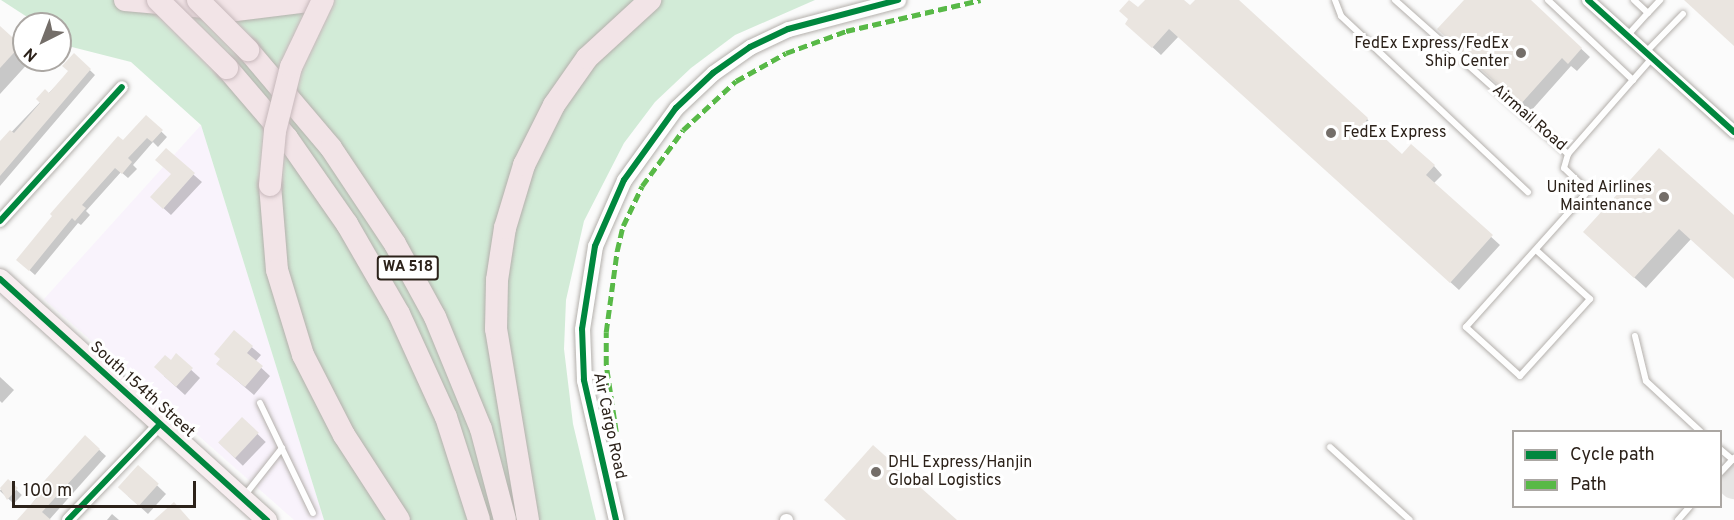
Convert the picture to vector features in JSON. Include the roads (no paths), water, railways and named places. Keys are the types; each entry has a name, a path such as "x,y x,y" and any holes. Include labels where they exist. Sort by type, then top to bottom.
{"highway":[{"path":"125,0 236,10 316,0"},
{"name":"WA 518","path":"158,0 227,68 287,138 347,224 399,314 446,417 479,520"},
{"name":"WA 518","path":"198,0 248,50 331,148 395,244 435,317 481,429 505,520"},
{"path":"323,0 291,67 275,131 270,185 277,270 303,355 344,435 399,520"},
{"path":"528,520 496,329 497,280 505,228 524,165 554,105 587,58 650,0"}],"main road":[{"name":"South 154th Street","path":"0,279 159,425 267,520"}],"street":[{"name":"Air Cargo Road","path":"616,520 584,380 582,329 595,246 624,180 676,108 713,73 750,47 789,29 898,0"},
{"path":"1588,0 1734,132"},
{"path":"0,221 122,87"},
{"path":"68,520 159,425"}],"lane":[{"path":"1335,0 1341,16 1528,192"},
{"name":"Airmail Road","path":"1395,0 1568,154 1632,80 1649,55 1683,14"},
{"path":"1548,0 1632,80"},
{"path":"1634,0 1648,13"},
{"path":"1627,36 1660,0"},
{"path":"1536,250 1590,299 1520,376 1466,327 1588,191 1564,168 1568,154"},
{"path":"1635,336 1646,381 1699,430"},
{"path":"260,404 313,513"},
{"path":"1330,447 1410,520"},
{"path":"243,499 282,448"},
{"path":"1722,471 1733,459"},
{"path":"1678,520 1689,508"}],"place":[{"name":"FedEx Express/FedEx Ship Center","path":"1521,53"},
{"name":"FedEx Express","path":"1331,133"},
{"name":"United Airlines Maintenance","path":"1664,197"},
{"name":"DHL Express/Hanjin Global Logistics","path":"876,472"}]}
